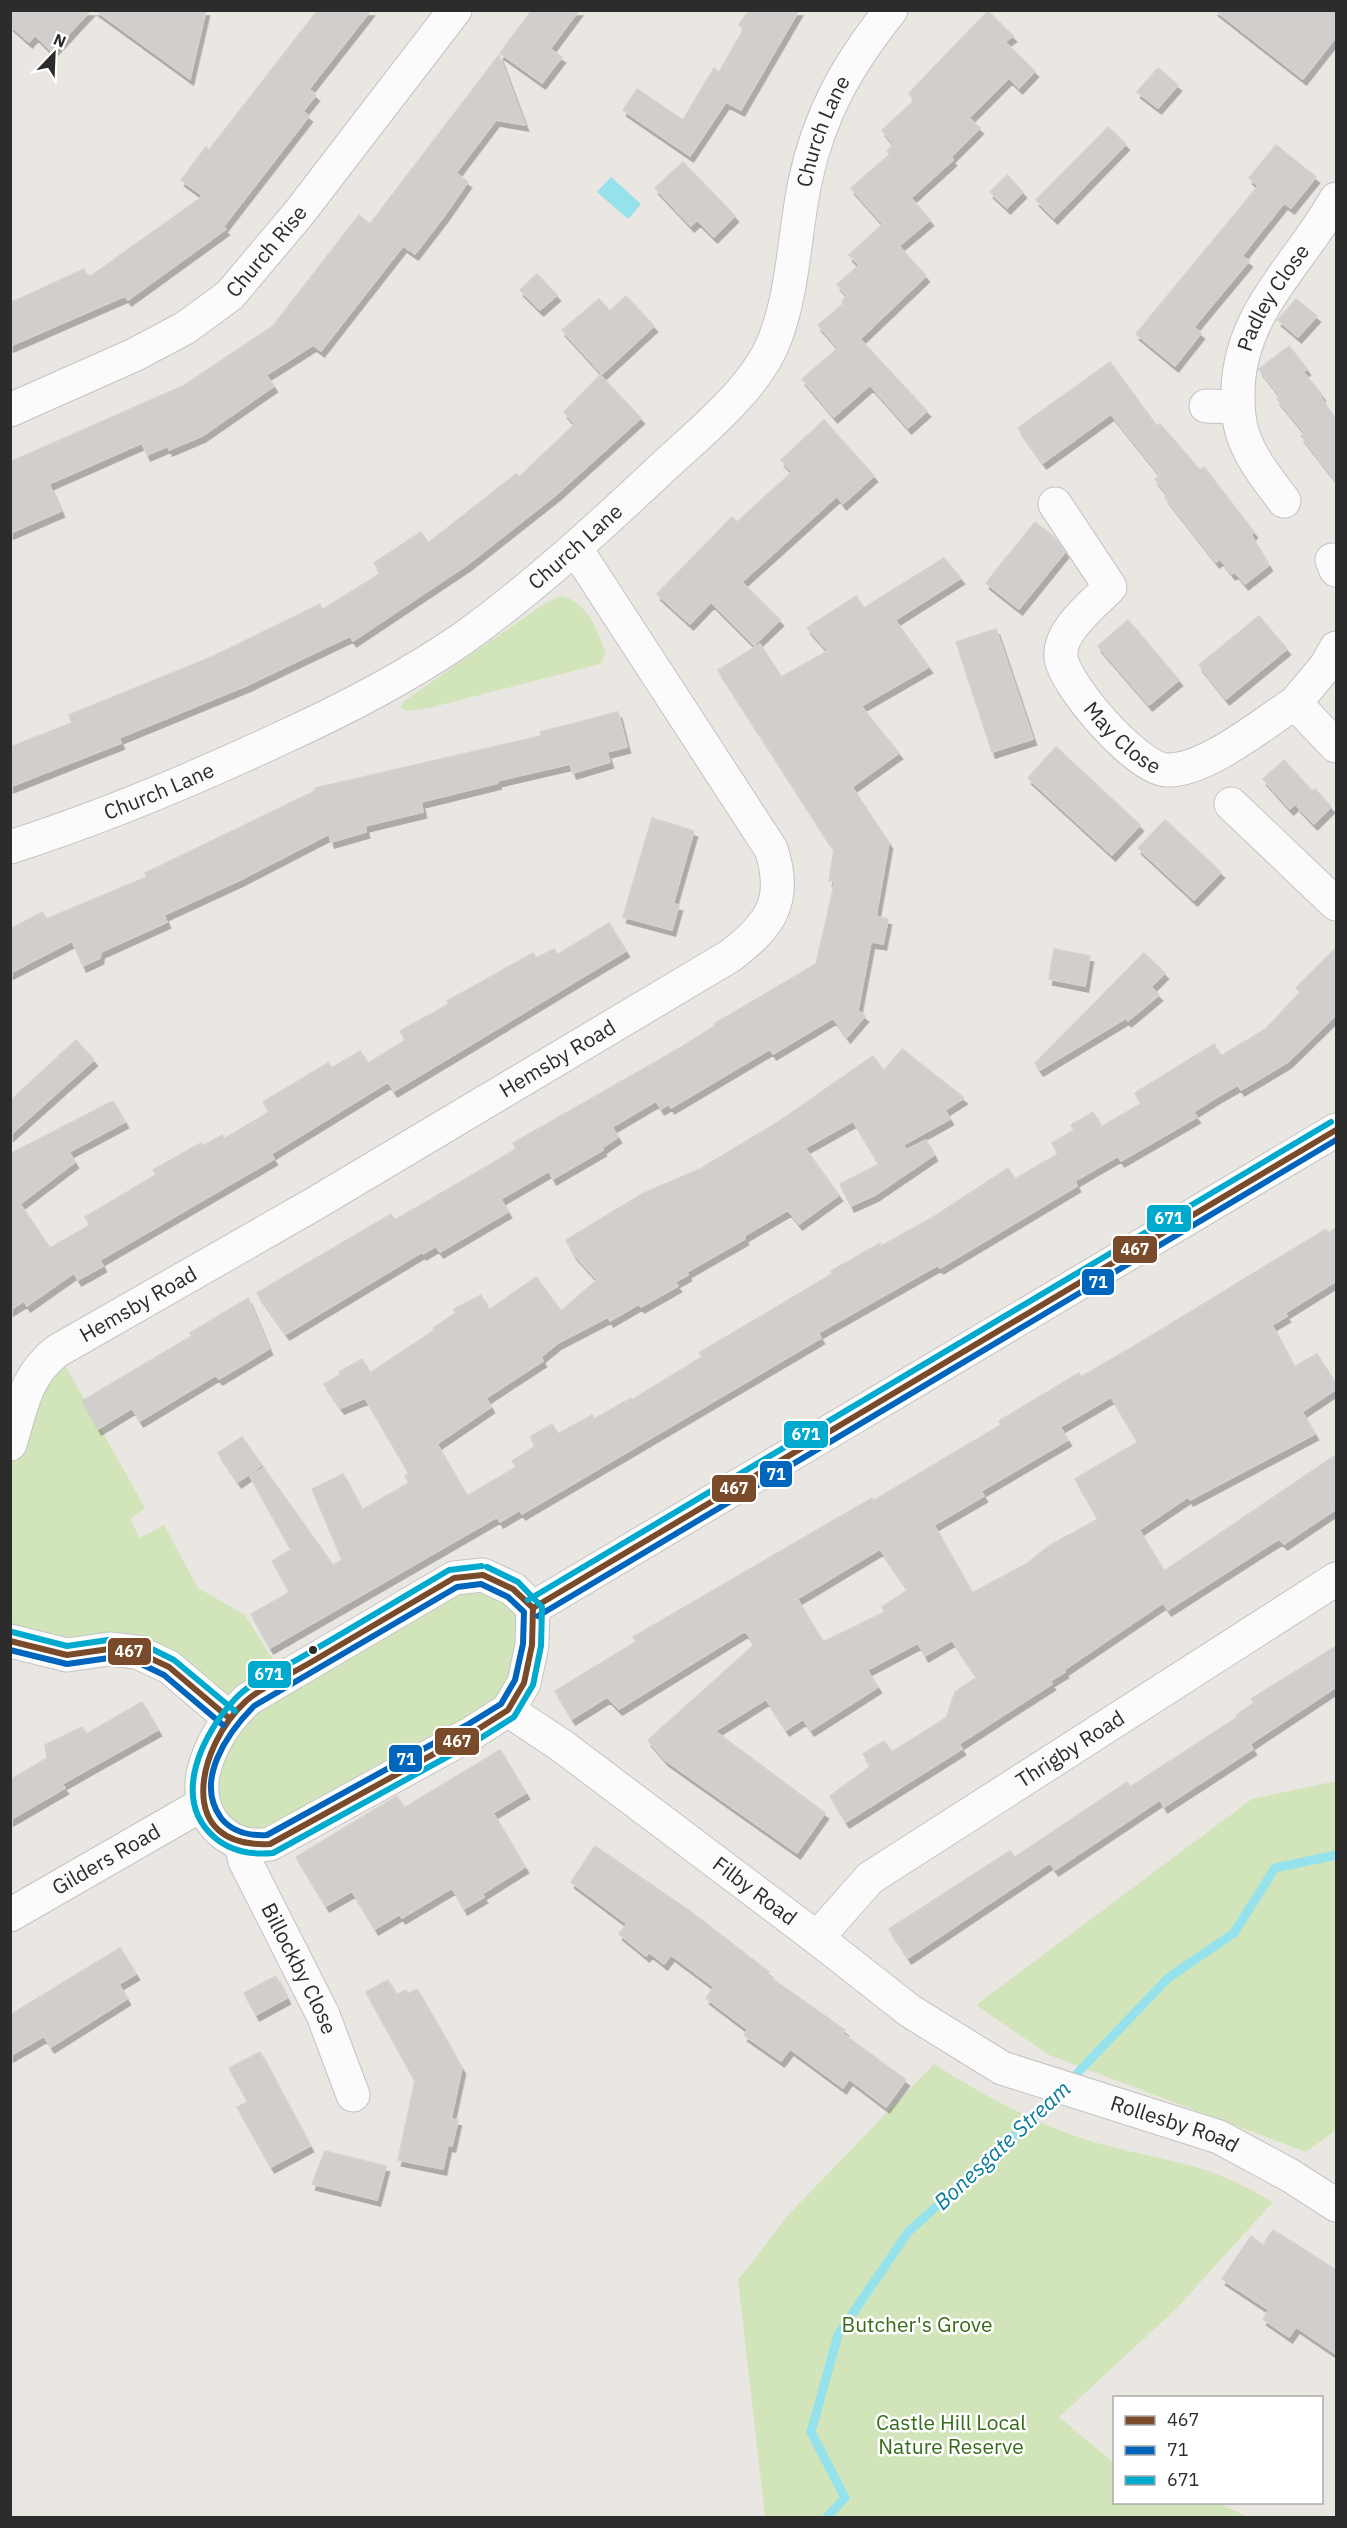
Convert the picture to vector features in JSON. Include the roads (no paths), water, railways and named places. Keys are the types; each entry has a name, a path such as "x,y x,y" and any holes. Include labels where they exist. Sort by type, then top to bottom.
{"street":[{"name":"Church Rise","path":"10,410 134,355 185,328 230,295 299,213 455,10"},
{"name":"Church Lane","path":"10,847 193,780 368,696 459,641 521,596 576,549 704,429 754,377 774,342 787,296 805,181 817,137 833,94 859,50 891,10"},
{"name":"Padley Close","path":"1284,501 1263,473 1222,406 1238,370 1249,332 1259,311 1336,199"},
{"name":"May Close","path":"1055,504 1110,587 1069,632 1060,656 1064,668 1081,695 1126,747 1145,761 1164,770 1179,769 1208,758 1295,703 1326,666 1336,648"},
{"name":"Hemsby Road","path":"10,1444 31,1378 40,1364 57,1351 314,1204 730,956 755,937 769,918 777,894 778,871 771,849 576,549"},
{"path":"1295,703 1336,746"},
{"path":"1231,804 1336,904"},
{"path":"533,1608 1336,1130"},
{"path":"483,1575 513,1588 533,1608 532,1645 524,1683 508,1710 472,1734 270,1844 255,1847 241,1844 226,1837 211,1823 203,1804 203,1772 229,1718 248,1699 454,1578 483,1575"},
{"name":"Thrigby Road","path":"817,1938 870,1878 1336,1579"},
{"path":"10,1641 67,1655 109,1649 137,1652 169,1667 229,1718"},
{"name":"Filby Road","path":"508,1710 562,1746 910,2011 1002,2068"},
{"name":"Gilders Road","path":"10,1915 203,1804"},
{"name":"Billockby Close","path":"241,1844 245,1861 323,2015 353,2095"},
{"name":"Rollesby Road","path":"1002,2068 1219,2137 1291,2176 1336,2205"}],"water":[{"path":"611,177 641,204 628,219 597,192"}],"waterway":[{"name":"Bonesgate Stream","path":"1068,2083 1168,1978 1234,1933 1275,1868 1336,1855"},
{"name":"Bonesgate Stream","path":"826,2518 845,2498 811,2432 838,2335 908,2232 1032,2120 1058,2093"}],"park label":[{"name":"Butcher's Grove","path":"917,2325"},
{"name":"Castle Hill Local Nature Reserve","path":"951,2435"}]}
